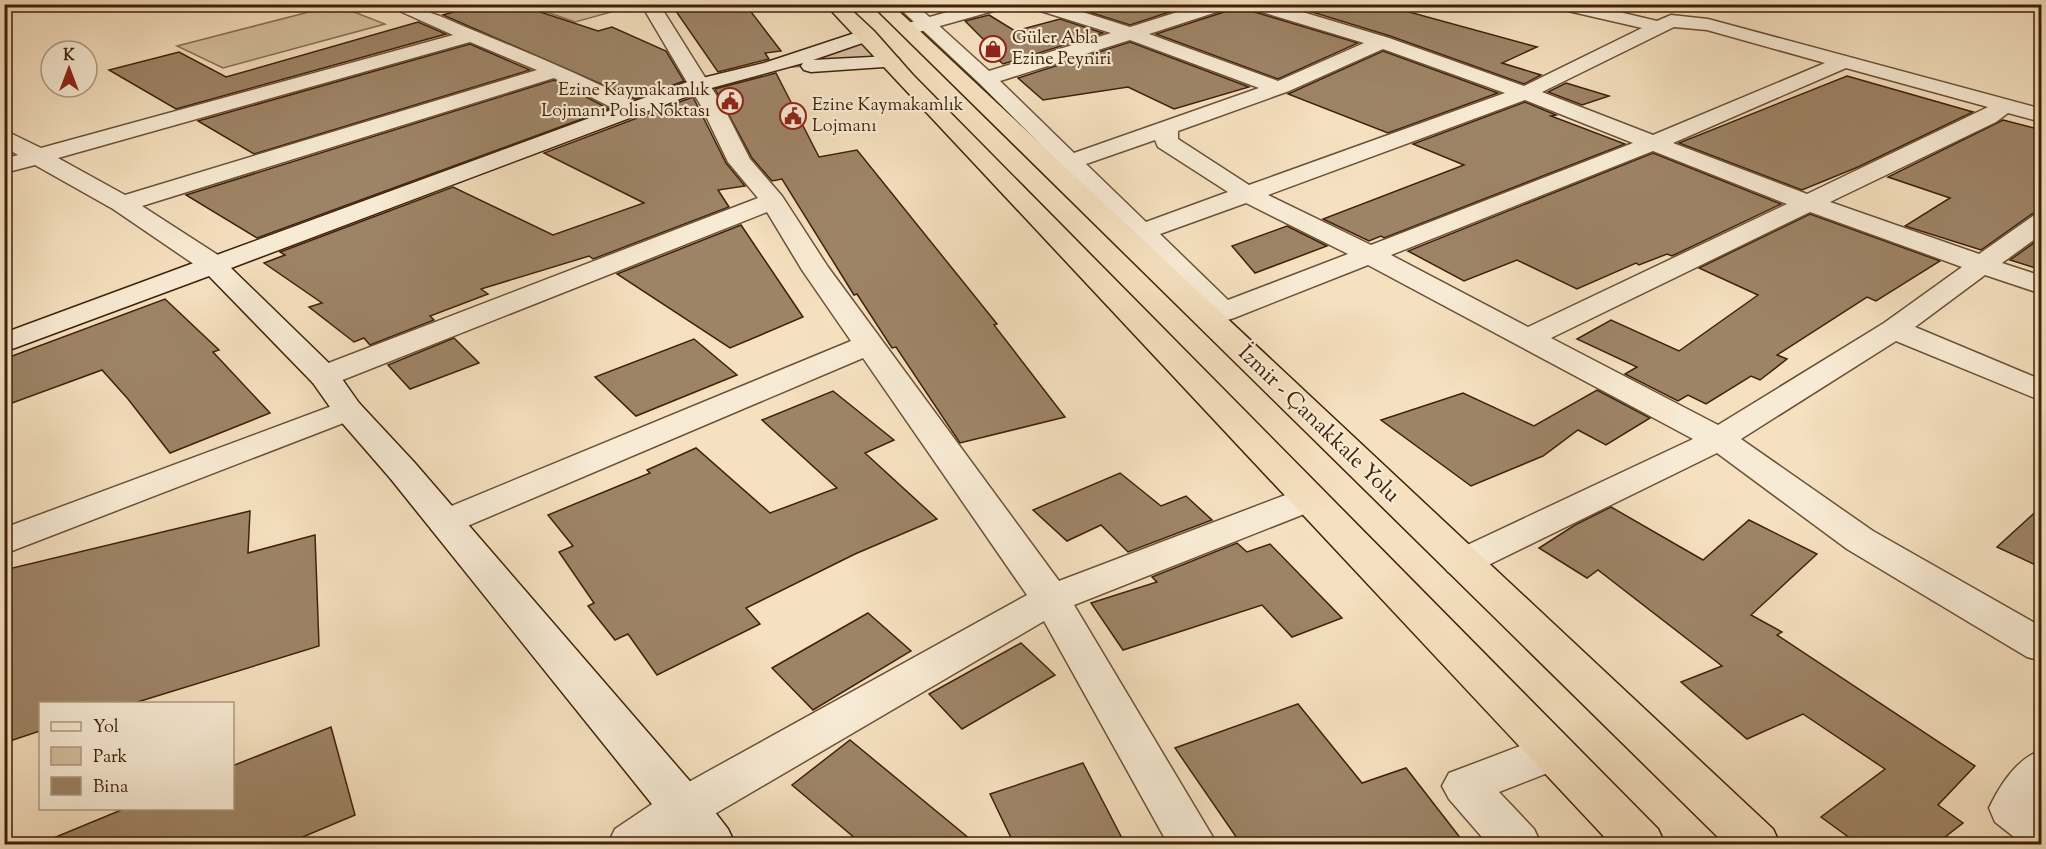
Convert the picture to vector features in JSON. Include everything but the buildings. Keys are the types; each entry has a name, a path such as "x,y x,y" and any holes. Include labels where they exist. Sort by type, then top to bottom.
{"highway":[{"path":"834,4 867,35 1641,844"},
{"name":"İzmir - Çanakkale Yolu","path":"880,4 912,19 1461,563 1756,844"}],"street":[{"path":"393,4 555,71 632,110"},
{"path":"650,4 711,106 740,162 773,201 816,270 1051,599 1193,844"},
{"path":"912,19 998,4"},
{"path":"1037,4 1132,34 1277,88"},
{"path":"986,80 1223,4"},
{"path":"1255,4 1382,42 1525,93 1810,204 2042,286"},
{"path":"1561,4 1656,27"},
{"path":"912,19 986,80 1224,312 1653,143 1843,62"},
{"path":"1142,232 1525,93 1671,21 1708,25 2042,116"},
{"path":"4,343 211,263 697,85 770,68 867,35"},
{"path":"4,166 472,36"},
{"path":"1070,162 1277,88 1382,42"},
{"path":"770,68 891,62"},
{"path":"122,204 555,71"},
{"path":"1528,338 1810,204 1988,117 2005,105"},
{"path":"1167,127 1166,142 1247,194 1321,229 1719,439 1860,540 2042,646"},
{"path":"4,137 122,204 211,263 324,376 348,410 445,522 684,808 711,844"},
{"path":"324,376 773,201"},
{"path":"1461,563 1719,439 1893,329 2042,221"},
{"path":"1893,329 2042,392"},
{"path":"445,522 869,344"},
{"path":"4,542 348,410"},
{"path":"632,844 684,808 1051,599 1309,499"},
{"path":"1517,844 1465,786 1552,752"},
{"path":"2042,768 2012,808 2042,832"}],"green space":[{"path":"620,4 622,9 575,22 527,5"},
{"path":"336,5 385,24 223,68 177,46"},
{"path":"867,35 891,62 770,68"}],"place":[{"name":"Güler Abla Ezine Peyniri","path":"993,49"},
{"name":"Ezine Kaymakamlık Lojmanı Polis Noktası","path":"730,101"},
{"name":"Ezine Kaymakamlık Lojmanı","path":"793,116"}]}
